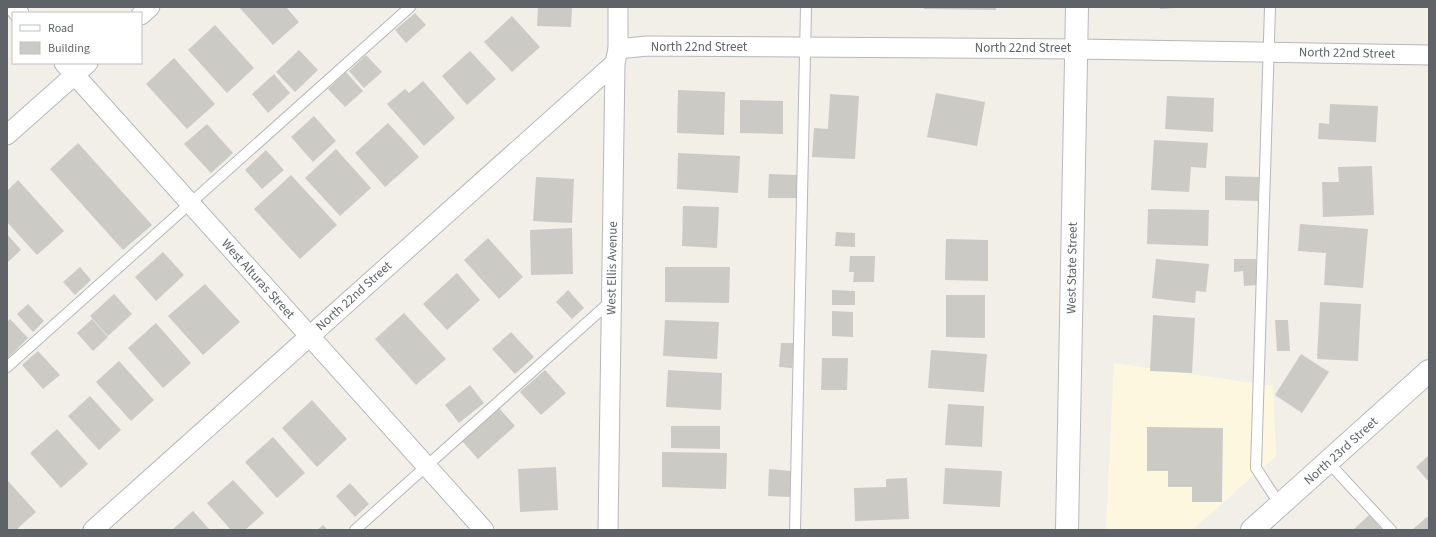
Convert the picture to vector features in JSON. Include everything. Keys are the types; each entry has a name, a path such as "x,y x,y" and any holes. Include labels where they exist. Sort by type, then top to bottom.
{"main road":[{"name":"West State Street","path":"1067,530 1077,7"},
{"name":"North 23rd Street","path":"1252,530 1429,371"}],"street":[{"path":"142,14 150,7"},
{"name":"West Ellis Avenue","path":"608,530 618,7"},
{"name":"North 22nd Street","path":"93,530 310,336 617,56 647,46 1076,48 1429,55"},
{"path":"7,135 76,67"},
{"name":"West Alturas Street","path":"76,67 190,203 484,530"}],"lane":[{"path":"7,367 410,7"},
{"path":"794,530 806,7"},
{"path":"1270,7 1256,468 1280,505"},
{"path":"355,530 612,301"},
{"path":"1328,462 1391,530"}],"shaded area":[{"path":"1114,363 1273,386 1276,456 1192,530 1106,530"}],"building":[{"path":"239,7 286,7 299,22 273,45"},
{"path":"538,7 572,7 571,27 537,26"},
{"path":"924,7 996,7 996,10 924,9"},
{"path":"1160,7 1176,7 1176,8 1160,9"},
{"path":"415,13 426,25 406,43 395,30"},
{"path":"512,16 540,47 512,72 484,42"},
{"path":"215,25 254,68 227,93 188,50"},
{"path":"299,50 318,70 295,92 276,72"},
{"path":"470,51 496,79 467,105 442,76"},
{"path":"366,55 382,72 364,88 349,71"},
{"path":"174,58 215,104 187,129 146,84"},
{"path":"346,72 363,91 345,107 328,89"},
{"path":"274,74 290,93 268,113 252,94"},
{"path":"423,81 455,118 424,146 387,104 405,89 409,93"},
{"path":"678,90 725,92 724,135 677,133"},
{"path":"936,93 985,102 977,146 927,137"},
{"path":"830,94 859,96 855,159 812,157 814,128 828,129"},
{"path":"1167,96 1214,98 1213,132 1165,129"},
{"path":"740,100 783,101 783,134 740,133"},
{"path":"1330,104 1378,106 1376,142 1318,139 1319,123 1329,124"},
{"path":"314,116 336,141 313,162 291,137"},
{"path":"388,123 419,157 385,187 355,153"},
{"path":"207,124 233,153 211,173 184,144"},
{"path":"1154,140 1208,143 1206,168 1191,167 1189,192 1151,190"},
{"path":"78,143 152,225 123,250 50,169"},
{"path":"336,149 371,188 340,216 305,178"},
{"path":"266,150 284,170 262,189 245,170"},
{"path":"678,153 740,156 738,193 677,189"},
{"path":"1372,166 1374,215 1323,217 1322,182 1339,182 1338,167"},
{"path":"769,174 797,175 796,198 768,198"},
{"path":"291,175 337,225 300,259 254,209"},
{"path":"1225,176 1259,177 1258,201 1225,200"},
{"path":"536,177 574,179 572,223 533,221"},
{"path":"18,180 64,231 37,255 7,222 7,191"},
{"path":"683,206 719,207 717,248 682,246"},
{"path":"1148,209 1209,210 1208,246 1147,244"},
{"path":"1300,224 1368,229 1363,288 1324,285 1326,253 1298,251"},
{"path":"572,228 573,274 531,275 530,230"},
{"path":"836,232 855,233 855,247 835,246"},
{"path":"7,234 21,250 7,263"},
{"path":"488,238 523,277 499,299 464,260"},
{"path":"946,239 988,240 988,281 945,280"},
{"path":"163,252 184,275 156,301 135,277"},
{"path":"850,256 875,256 874,282 853,282 854,272 849,272"},
{"path":"1156,259 1209,264 1206,292 1196,291 1195,303 1152,298"},
{"path":"1234,259 1256,259 1257,285 1244,286 1243,271 1234,272"},
{"path":"80,267 91,280 75,295 63,282"},
{"path":"665,267 730,267 729,303 665,302"},
{"path":"457,273 480,300 447,330 423,304"},
{"path":"205,284 240,322 203,355 168,316"},
{"path":"568,290 584,308 572,319 556,302"},
{"path":"832,290 855,291 855,305 832,305"},
{"path":"114,294 132,314 108,336 90,316"},
{"path":"946,295 985,295 985,338 946,337"},
{"path":"1320,302 1361,304 1358,361 1317,359"},
{"path":"28,304 44,321 33,332 17,314"},
{"path":"832,311 853,312 853,337 832,336"},
{"path":"404,313 446,359 416,385 375,339"},
{"path":"1153,315 1195,318 1192,373 1150,371"},
{"path":"10,319 28,338 8,358 7,322"},
{"path":"92,319 108,337 93,351 77,333"},
{"path":"665,320 719,322 717,359 663,356"},
{"path":"1275,320 1288,320 1290,351 1277,351"},
{"path":"156,323 191,363 163,388 128,348"},
{"path":"511,332 534,357 515,374 492,349"},
{"path":"781,343 794,343 792,368 779,367"},
{"path":"931,350 987,354 984,392 928,388"},
{"path":"38,351 60,375 43,389 22,365"},
{"path":"1301,354 1329,372 1302,413 1275,395"},
{"path":"822,358 848,358 847,390 821,390"},
{"path":"119,361 154,400 131,421 96,382"},
{"path":"545,370 566,393 541,415 520,392"},
{"path":"668,370 722,373 721,410 666,407"},
{"path":"470,385 484,403 459,423 445,405"},
{"path":"90,396 121,430 99,450 68,416"},
{"path":"312,400 347,439 317,467 282,428"},
{"path":"948,404 984,406 982,447 945,445"},
{"path":"498,407 515,426 478,459 461,440"},
{"path":"671,426 720,426 720,449 671,448"},
{"path":"1147,427 1223,428 1222,502 1192,502 1192,487 1168,487 1168,471 1147,471"},
{"path":"57,429 88,464 61,488 30,453"},
{"path":"273,437 305,473 277,498 245,462"},
{"path":"662,452 727,453 726,489 662,487"},
{"path":"1429,455 1429,482 1416,467"},
{"path":"556,467 558,510 520,512 518,469"},
{"path":"945,468 1002,471 1000,507 943,504"},
{"path":"769,469 792,471 790,497 768,496"},
{"path":"907,478 909,519 855,521 854,488 886,487 886,479"},
{"path":"7,480 36,512 16,530 7,530"},
{"path":"233,480 264,513 245,530 231,530 207,503"},
{"path":"350,483 369,504 355,517 336,496"},
{"path":"193,511 210,530 172,530"},
{"path":"1369,515 1383,530 1353,530"},
{"path":"1427,517 1429,519 1429,530 1412,530"},
{"path":"323,525 328,530 317,530"}]}
